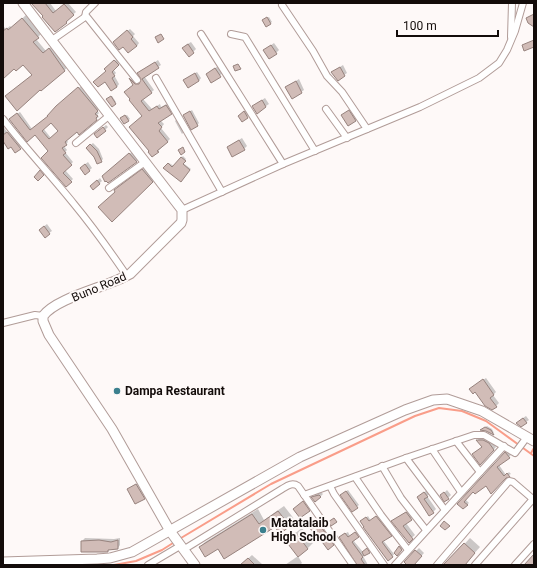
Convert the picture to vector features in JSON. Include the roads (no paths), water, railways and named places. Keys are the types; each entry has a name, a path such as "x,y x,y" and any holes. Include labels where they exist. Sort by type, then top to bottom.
{"street":[{"path":"23,3 182,210 283,164 420,107 478,78 499,63 507,50 523,3"},
{"path":"52,40 85,17 86,12 95,3"},
{"path":"511,41 512,3"},
{"path":"282,4 313,51 327,76 342,92 367,129"},
{"path":"85,17 90,20 137,80"},
{"path":"201,34 283,164"},
{"path":"232,34 245,37 315,151"},
{"path":"156,78 222,192"},
{"path":"326,109 347,138"},
{"path":"76,143 110,115"},
{"path":"3,119 75,205 103,241 127,276"},
{"path":"109,188 145,162"},
{"name":"Buno Road","path":"43,316 52,307 127,276 181,223 182,210"},
{"path":"3,323 35,315 43,316 43,321 49,334 112,430 170,531 195,565"},
{"path":"3,562 86,560 110,558 132,552 300,457 405,410 433,400 447,399 482,411 528,440 515,452 484,436 474,435 382,466 304,495"},
{"path":"456,441 480,472"},
{"path":"395,565 504,446"},
{"path":"432,449 461,492"},
{"path":"406,458 445,510"},
{"path":"382,466 402,498 426,530"},
{"path":"355,477 381,515 408,550"},
{"path":"437,565 509,481 513,482 533,499 475,565"},
{"path":"148,565 182,548 290,484 295,484 298,486 353,565"},
{"path":"330,486 384,565"},
{"path":"515,565 534,544"}],"waterway":[{"path":"181,538 271,484 415,416 439,408 462,411 486,421 534,456"},
{"path":"531,453 534,448"},
{"path":"114,565 136,561 162,550 173,543"}],"place":[{"name":"Dampa Restaurant","path":"117,391"},
{"name":"Matatalaib High School","path":"263,530"}]}
